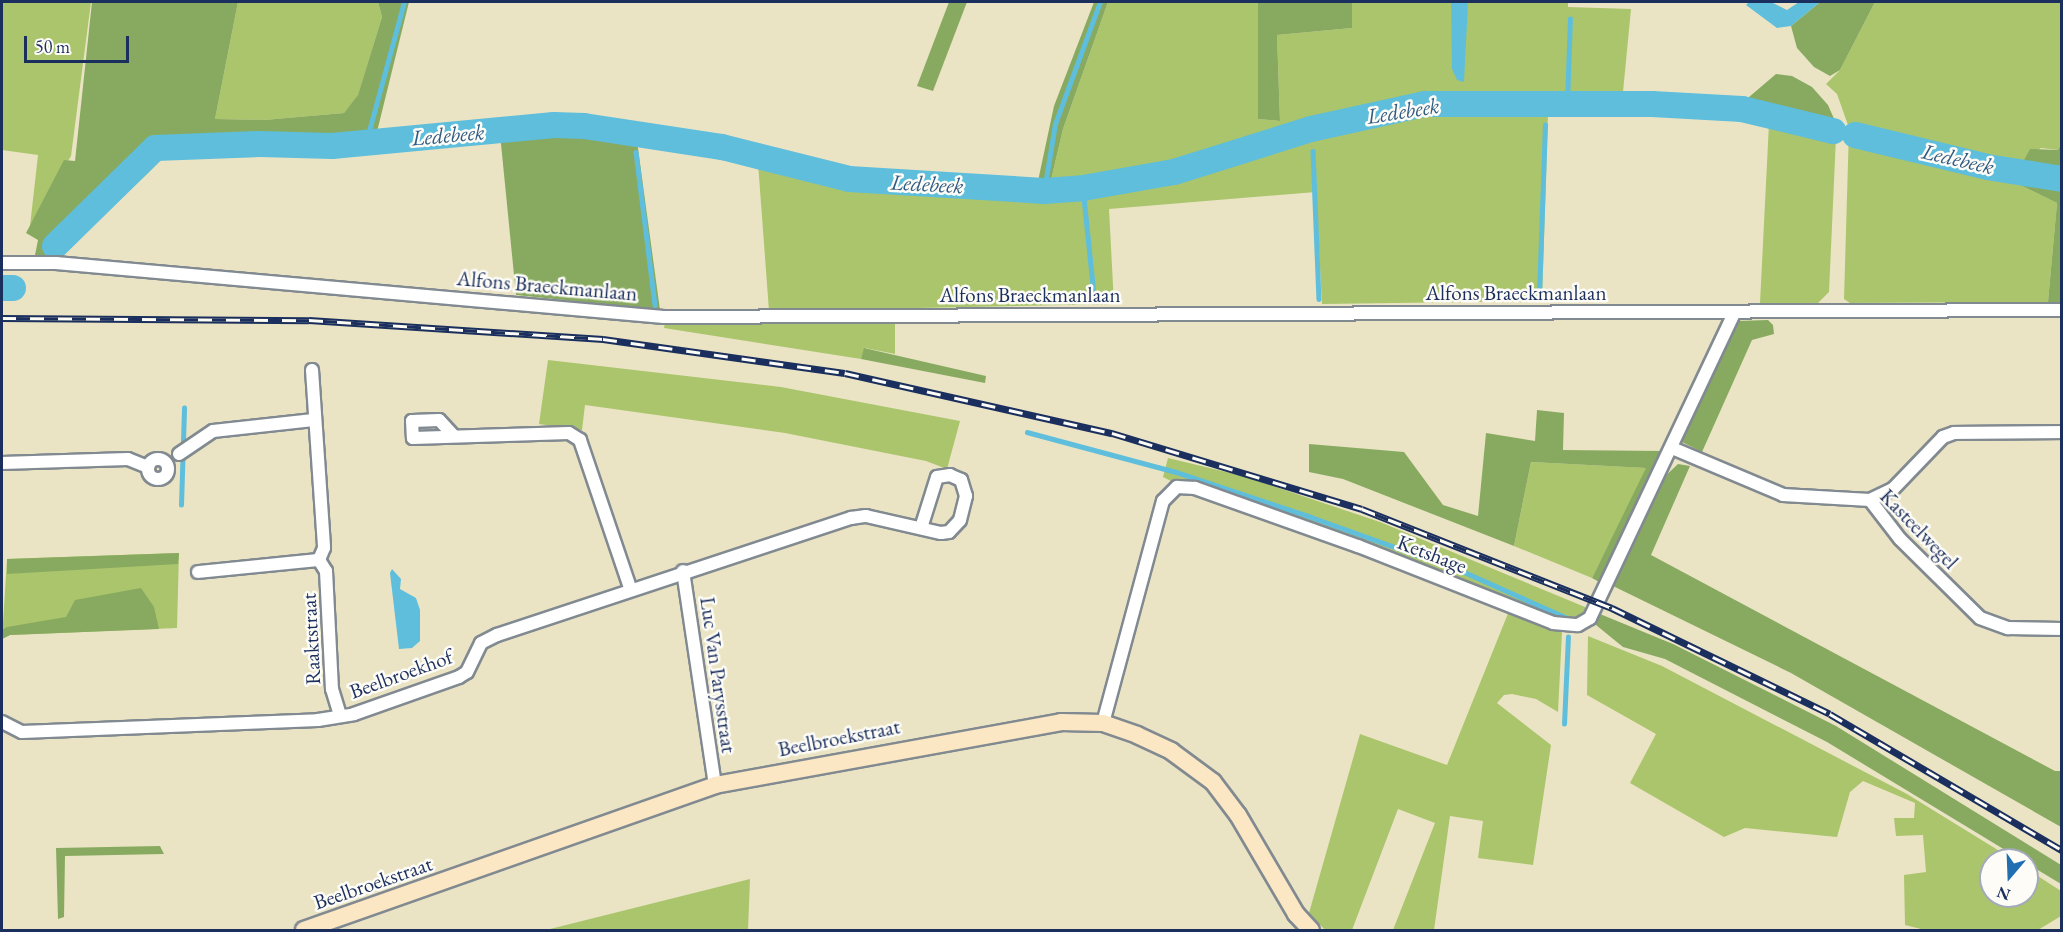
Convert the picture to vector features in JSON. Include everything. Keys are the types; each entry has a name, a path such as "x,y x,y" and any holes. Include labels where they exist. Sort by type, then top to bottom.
{"street":[{"name":"Alfons Braeckmanlaan","path":"2,263 67,264 664,317 2061,310"},
{"name":"Ketshage","path":"1103,723 1163,501 1172,488 1195,488 1553,623 1572,626 1590,618 1734,313"},
{"name":"Raaktstraat","path":"312,370 313,420 324,549 320,560 326,571 332,689 340,716"},
{"path":"183,451 213,431 313,420"},
{"path":"454,436 569,433 579,440 630,588"},
{"path":"1870,500 1893,489 1938,441 1954,433 2061,433"},
{"name":"Kasteelwegel","path":"1672,448 1783,495 1870,500 1900,539 1980,618 2008,628 2061,628"},
{"path":"2,464 128,459 148,467"},
{"name":"Beelbroekhof","path":"2,722 22,732 307,721 340,716 459,677 466,672 481,643 630,588 851,518 866,516 941,533 957,528 966,496 961,480 950,475 937,477 921,528"},
{"path":"198,572 320,560"},
{"name":"Luc Van Parysstraat","path":"683,571 715,785"},
{"name":"Beelbroekstraat","path":"304,930 715,785 1016,728 1061,722 1103,723 1171,751 1213,782 1238,815 1296,914 1311,930"}],"green space":[{"path":"2,2 91,2 71,156 30,226 38,155 2,150"},
{"path":"92,2 238,2 215,119 264,120 344,113 358,95 382,17 378,2 409,2 373,148 334,153 167,153 147,174 139,170 46,256 35,255 38,240 26,233 64,160 75,161"},
{"path":"238,2 378,2 382,17 358,96 344,113 264,120 215,119"},
{"path":"949,2 967,2 933,91 917,86"},
{"path":"1094,2 1108,2 1063,129 1051,180 1038,181 1054,106"},
{"path":"1108,2 1258,2 1258,119 1280,121 1277,35 1352,28 1352,2 1568,2 1568,7 1631,9 1623,92 1453,92 1369,104 1283,127 1172,165 1051,180 1063,129"},
{"path":"1258,2 1352,2 1352,28 1277,35 1280,121 1258,119"},
{"path":"1820,2 1875,2 1840,70 1830,76 1814,67 1797,48 1791,26"},
{"path":"1875,2 2061,2 2061,144 2058,150 2041,148 2024,160 2022,186 2057,203 2048,302 1850,303 1844,299 1849,128 1837,94 1826,84 1840,70"},
{"path":"1776,74 1792,76 1812,87 1828,105 1835,121 1836,137 1740,115 1644,111 1555,115 1531,110 1533,94 1623,92 1742,103"},
{"path":"1477,106 1548,114 1542,301 1322,304 1316,192 1109,209 1114,304 769,311 758,163 848,186 1082,198 1224,164 1350,124"},
{"path":"1769,123 1836,137 1829,292 1818,303 1760,303"},
{"path":"553,129 637,141 660,310 516,295 500,134"},
{"path":"2061,144 2061,302 2048,302 2057,203 2022,186 2024,160 2030,149 2058,150"},
{"path":"139,170 147,174 58,258 47,258"},
{"path":"1768,320 1773,325 1774,334 1752,340 1702,452 1682,442 1737,321"},
{"path":"665,323 895,323 895,354 865,348 861,359 664,328"},
{"path":"864,348 986,376 985,383 861,359"},
{"path":"548,360 781,387 960,421 947,469 926,461 785,433 585,405 582,430 539,424"},
{"path":"1537,410 1564,413 1563,450 1662,451 1601,583 1592,578 1646,468 1531,462 1514,546 1343,479 1309,472 1309,444 1404,452 1443,505 1478,516 1486,433 1535,441"},
{"path":"1168,458 1243,476 1380,522 1585,607 1585,612 1571,622 1549,616 1357,538 1194,482 1175,483 1163,477"},
{"path":"1531,462 1647,468 1592,578 1514,546"},
{"path":"1678,464 1690,466 1651,555 2055,771 2061,771 2061,827 1791,673 1613,586 1660,481"},
{"path":"179,553 177,628 10,635 2,639 7,559"},
{"path":"179,553 178,564 7,574 7,559"},
{"path":"141,588 154,607 159,629 10,635 2,639 2,630 7,627 66,617 75,600"},
{"path":"1509,611 1562,632 1558,712 1536,699 1512,694 1504,695 1497,703 1551,745 1533,865 1478,858 1483,821 1450,816 1434,930 1393,930 1435,823 1398,809 1352,930 1325,930 1309,913 1360,734 1447,765"},
{"path":"1600,614 1673,644 1836,726 2033,848 2002,848 1827,742 1665,659 1623,647 1596,625"},
{"path":"1588,636 1662,666 1907,794 1995,848 1979,848 1979,908 2039,908 2039,877 2061,891 2061,916 2038,930 1925,930 1905,925 1904,875 1926,872 1923,835 1896,836 1894,818 1914,818 1915,803 1863,781 1850,792 1837,837 1745,828 1724,837 1630,783 1656,734 1587,695"},
{"path":"160,846 164,854 65,856 64,917 58,919 56,848"},
{"path":"2039,851 2061,865 2061,884 2039,871"},
{"path":"750,879 748,930 546,930"}],"water":[{"path":"1451,2 1468,2 1464,82 1457,80 1452,69"},
{"path":"1749,2 1771,2 1787,10 1799,2 1820,2 1791,26 1777,28 1746,5"},
{"path":"392,569 401,579 400,589 416,598 420,610 420,641 412,648 399,649 390,573"}],"waterway":[{"path":"366,142 404,2"},
{"path":"1044,191 1055,124 1100,2"},
{"path":"1567,103 1570,19"},
{"name":"Ledebeek","path":"55,246 155,148 260,144 332,146 554,125 584,126 722,147 849,179 1044,191 1083,188 1174,172 1311,129 1425,104 1652,104 1742,109 1833,131"},
{"path":"1539,296 1545,125"},
{"name":"Ledebeek","path":"635,134 635,140"},
{"name":"Ledebeek","path":"1855,135 1987,167 2062,179"},
{"path":"1313,151 1319,299"},
{"path":"636,152 655,305"},
{"path":"1083,188 1094,294"},
{"name":"Ledebeek","path":"2,288 13,288"},
{"path":"181,505 184,408"},
{"path":"1027,432 1176,472 1311,517 1462,571 1565,617"},
{"path":"1564,724 1568,637"}],"railway":[{"path":"2,318 309,320 603,339 845,373 1112,433 1362,509 1612,608 1830,714 2062,850"}]}
